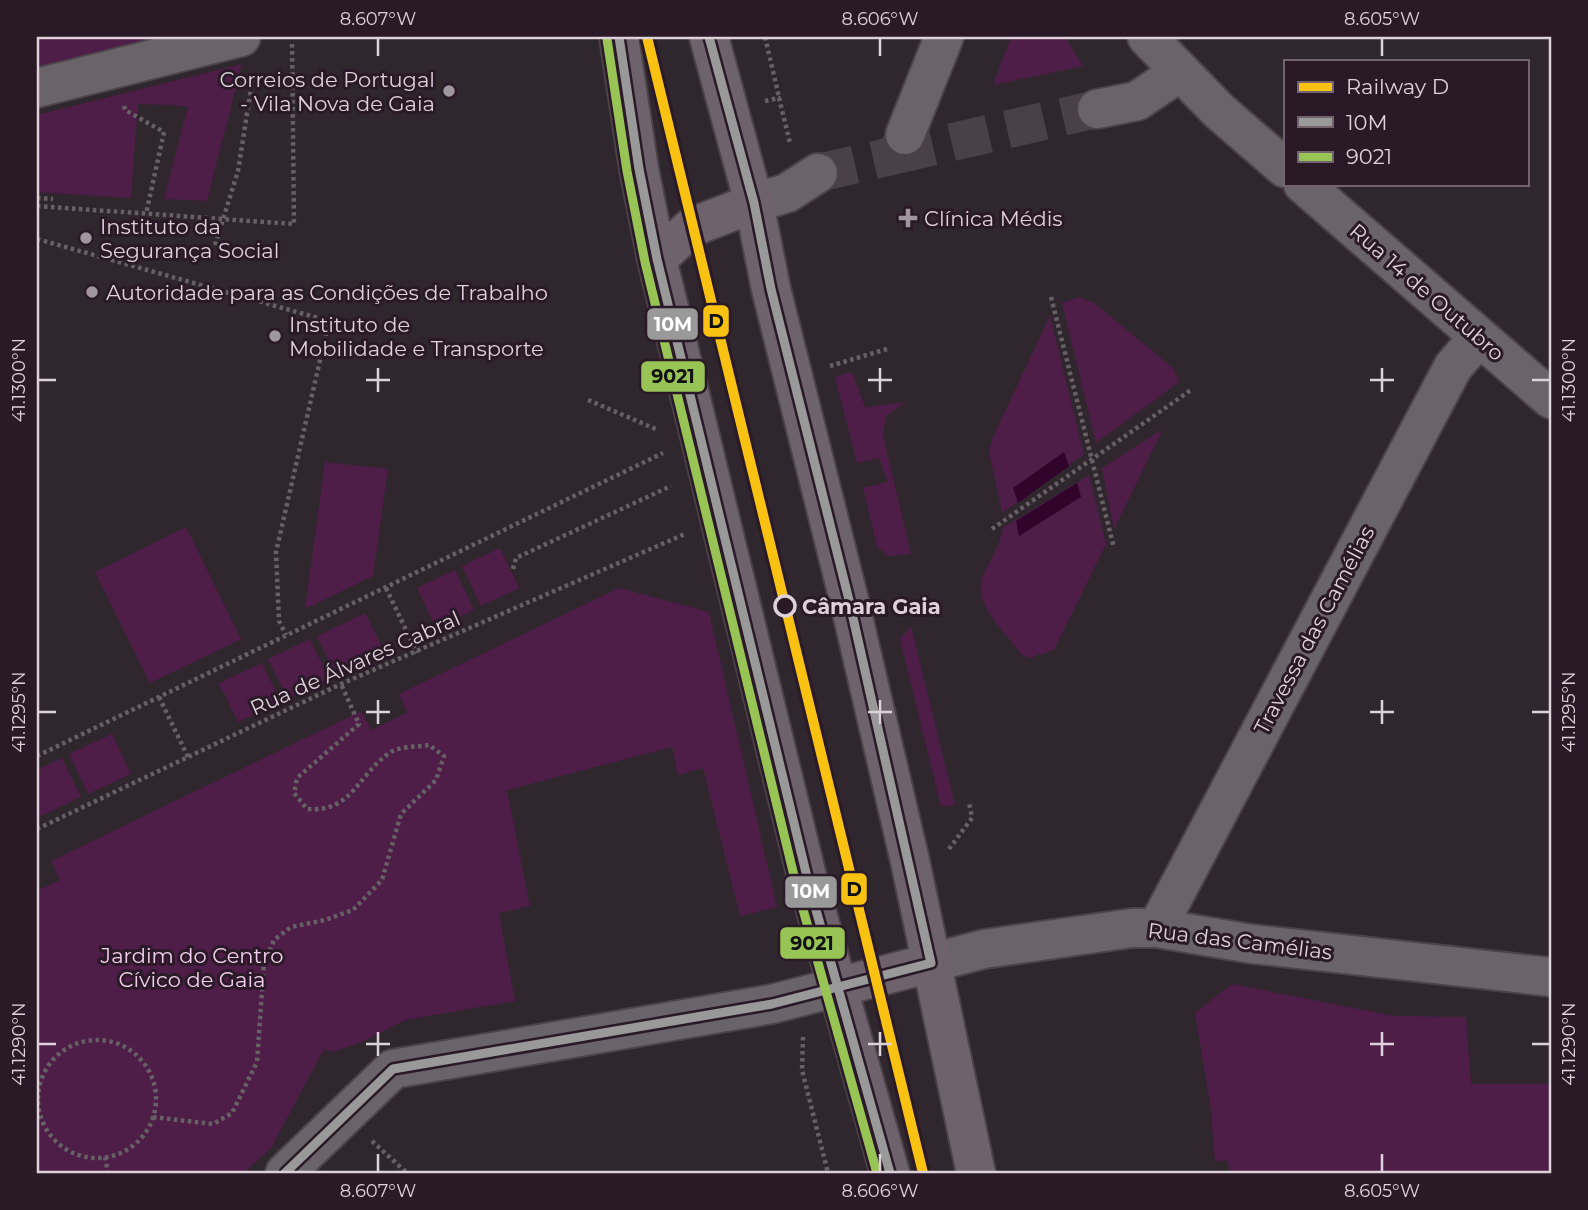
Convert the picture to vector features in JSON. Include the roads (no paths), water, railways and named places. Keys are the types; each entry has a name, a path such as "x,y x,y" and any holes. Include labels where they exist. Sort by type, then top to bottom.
{"main road":[{"path":"619,37 625,58 639,169 657,259 805,867 890,1173"},
{"path":"709,37 754,203 771,289 876,717 976,1173"},
{"path":"657,259 692,227 754,203"},
{"path":"838,987 931,963"}],"street":[{"path":"905,135 944,37"},
{"path":"1147,37 1180,72 1284,167"},
{"path":"37,88 248,50"},
{"path":"1097,109 1137,101 1180,72"},
{"path":"754,203 787,192 805,161"},
{"name":"Rua 14 de Outubro","path":"1306,186 1551,399"},
{"name":"Travessa das Camélias","path":"1157,928 1453,367 1479,337"},
{"name":"Rua das Camélias","path":"931,963 984,949 1132,928 1157,928 1252,944 1551,977"},
{"path":"285,1173 393,1069 772,1004 838,987"}],"tunnel":[{"path":"896,155 1097,109"},
{"path":"818,173 896,155 905,135"}],"rail line":[{"name":"D","path":"647,37 923,1173"}],"place":[{"name":"Correios de Portugal - Vila Nova de Gaia","path":"449,91"},
{"name":"Clínica Médis","path":"908,218"},
{"name":"Instituto da Segurança Social","path":"86,238"},
{"name":"Autoridade para as Condições de Trabalho","path":"92,292"},
{"name":"Instituto de Mobilidade e Transporte","path":"275,336"},
{"name":"Câmara Gaia","path":"785,606"}],"park label":[{"name":"Jardim do Centro Cívico de Gaia","path":"192,967"}]}
